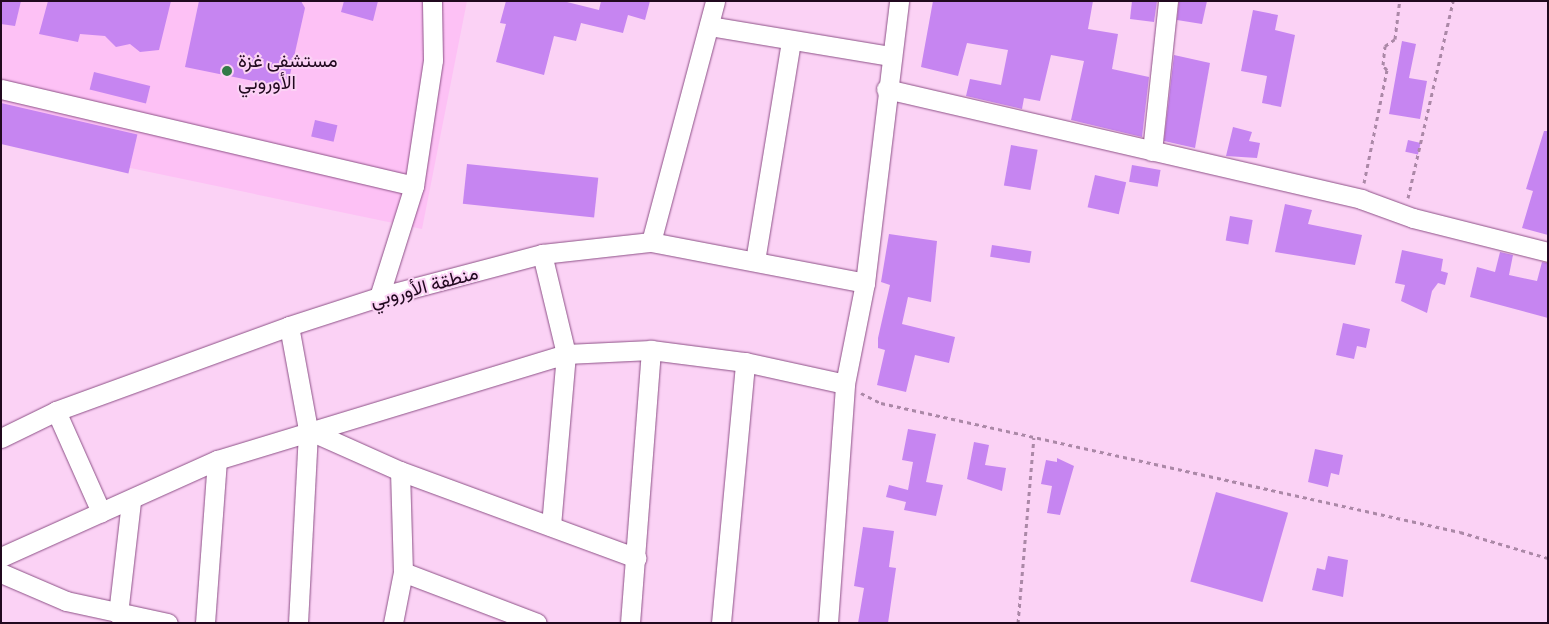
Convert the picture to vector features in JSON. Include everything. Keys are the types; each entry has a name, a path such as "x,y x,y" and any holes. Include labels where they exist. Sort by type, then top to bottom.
{"street":[{"path":"379,296 414,186 433,60 432,1"},
{"path":"651,242 715,1"},
{"path":"828,623 845,384 865,283 886,89 899,1"},
{"path":"1152,152 1168,1"},
{"path":"709,26 791,42 891,56"},
{"path":"755,261 791,42"},
{"path":"886,89 1361,199 1404,215 1548,252"},
{"path":"1,90 414,186"},
{"name":"منطقة الأوروبي","path":"1,438 56,411 289,326 379,296 542,254 651,242 865,283"},
{"path":"542,254 566,354 551,526"},
{"path":"289,326 308,430 298,623"},
{"path":"1,557 101,512 131,501 217,460 308,430 566,354 651,350 745,362 845,384"},
{"path":"630,623 637,558 651,350"},
{"path":"721,623 745,362"},
{"path":"56,411 101,512"},
{"path":"308,430 400,471 637,558"},
{"path":"205,623 217,460"},
{"path":"393,623 402,572 400,471"},
{"path":"118,614 131,501"},
{"path":"402,572 537,623"},
{"path":"1,573 66,601 118,614 168,623"}],"path":[{"path":"1361,199 1387,70 1383,65 1385,46 1395,40 1400,1"},
{"path":"1404,215 1453,1"},
{"path":"845,384 881,403 1466,533 1548,558"},
{"path":"1018,623 1034,438"}],"shaded area":[{"name":"مستشفى غزة الأوروبي","path":"1,1 467,1 422,229 1,141"}],"building":[{"path":"1,1 21,1 15,26 1,24"},
{"path":"48,1 171,1 159,50 140,52 130,44 116,47 105,36 80,34 78,42 39,34"},
{"path":"199,1 301,1 305,8 287,88 185,67"},
{"path":"344,1 378,1 373,21 341,12"},
{"path":"506,1 563,1 599,10 601,1 650,1 645,20 628,15 623,33 581,23 576,41 554,36 544,75 496,62 506,24 500,23"},
{"path":"933,1 1093,1 1088,29 1118,34 1112,69 1149,77 1142,137 1071,120 1084,61 1051,55 1040,101 1024,98 1022,109 966,96 970,79 1001,85 1008,50 967,43 958,76 921,67"},
{"path":"1132,1 1157,1 1154,22 1130,19"},
{"path":"1179,1 1207,1 1202,24 1177,20"},
{"path":"1253,10 1278,15 1275,30 1295,35 1281,107 1262,103 1267,76 1241,71"},
{"path":"1402,41 1416,44 1409,78 1427,81 1420,119 1389,114"},
{"path":"1174,55 1210,63 1195,148 1164,141"},
{"path":"94,72 150,86 146,103 90,89"},
{"path":"1,103 137,134 128,173 1,144"},
{"path":"315,120 337,125 334,142 311,137"},
{"path":"1233,127 1252,132 1249,141 1260,143 1257,158 1226,156"},
{"path":"1544,131 1548,131 1548,235 1522,228 1533,191 1526,189"},
{"path":"1408,140 1421,143 1418,155 1405,152"},
{"path":"1011,145 1038,150 1030,190 1004,185"},
{"path":"467,164 598,178 594,218 463,204"},
{"path":"1132,165 1161,170 1158,187 1129,182"},
{"path":"1095,175 1126,182 1119,214 1088,207"},
{"path":"1285,204 1312,210 1308,224 1362,235 1355,265 1275,252"},
{"path":"1230,216 1253,220 1248,245 1226,241"},
{"path":"889,234 937,241 931,302 908,297 902,324 955,337 949,363 915,355 906,392 877,385 885,350 878,348 878,338 890,285 881,282"},
{"path":"992,245 1032,251 1030,263 990,257"},
{"path":"1402,250 1443,259 1441,271 1448,273 1445,285 1438,283 1432,291 1427,313 1401,301 1405,285 1395,283"},
{"path":"1500,252 1513,255 1509,275 1537,281 1542,262 1548,263 1548,318 1470,297 1477,267 1495,272"},
{"path":"1343,323 1370,329 1366,348 1357,346 1354,359 1336,355"},
{"path":"908,429 936,434 926,482 943,485 936,516 904,510 906,502 886,497 889,485 908,490 913,462 902,460"},
{"path":"974,442 989,445 985,465 1006,468 1002,491 967,479"},
{"path":"1315,449 1343,455 1339,475 1331,473 1328,487 1308,482"},
{"path":"1057,458 1074,466 1060,515 1047,513 1052,486 1041,484 1046,460 1057,462"},
{"path":"1216,492 1288,513 1262,602 1190,581"},
{"path":"863,527 894,531 889,567 896,568 888,623 858,623 864,588 854,586"},
{"path":"1328,556 1348,560 1343,597 1312,590 1317,568 1325,570"}],"place":[{"name":"مستشفى غزة الأوروبي","path":"227,71"}]}
